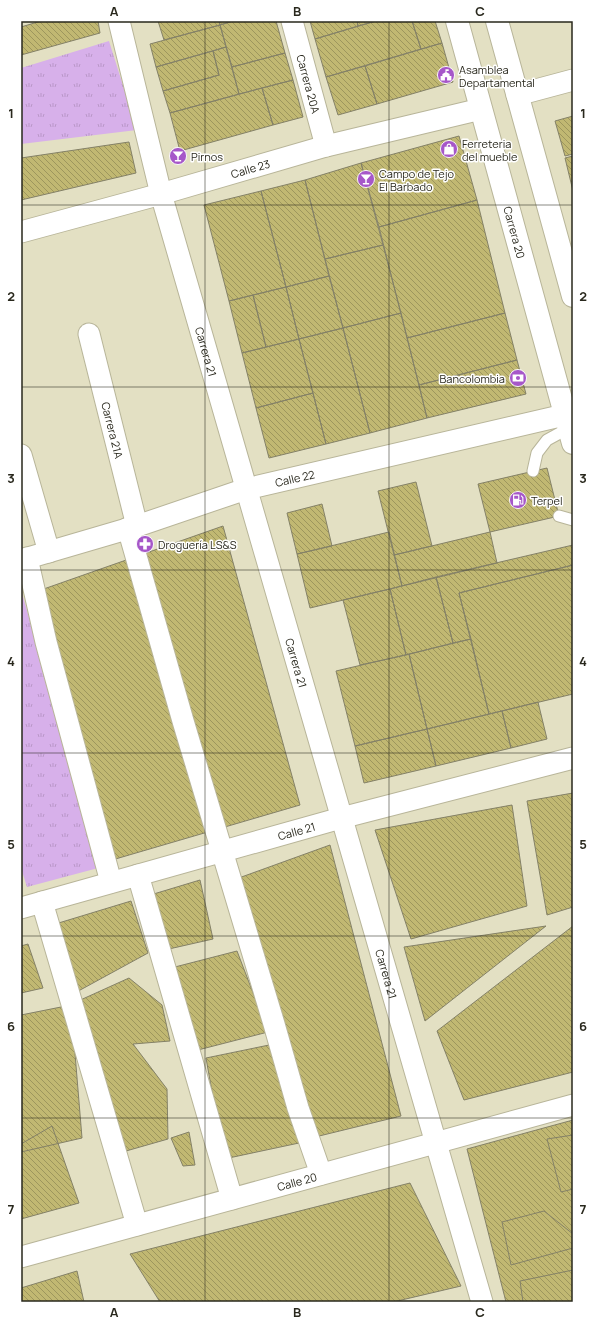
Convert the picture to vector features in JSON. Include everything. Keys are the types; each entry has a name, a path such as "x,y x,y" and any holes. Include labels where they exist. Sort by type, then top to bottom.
{"main road":[{"name":"Carrera 20","path":"457,21 570,425"},
{"path":"498,21 573,296"}],"street":[{"name":"Carrera 21","path":"119,21 161,194 482,1302"},
{"name":"Carrera 20A","path":"292,21 326,146"},
{"path":"518,95 573,80"},
{"name":"Calle 23","path":"21,232 161,194 326,146 481,109"},
{"name":"Carrera 21A","path":"89,334 132,527 183,721 223,851 298,1108 321,1174"},
{"name":"Calle 22","path":"24,559 132,527 246,489 570,425"},
{"path":"21,455 49,552"},
{"path":"24,559 111,882"},
{"name":"Calle 21","path":"27,904 138,875 341,818 573,758"},
{"path":"138,875 232,1199"},
{"path":"27,904 137,1226"},
{"name":"Calle 20","path":"23,1251 137,1226 573,1105"}],"lane":[{"path":"533,471 537,453 547,440 570,425"},
{"path":"559,516 573,520"}],"green space":[{"path":"109,41 137,130 21,144 21,68"},
{"path":"21,590 102,867 27,887 21,868"}],"building":[{"path":"41,21 98,21 100,33 21,55 21,27"},
{"path":"158,21 219,21 220,25 164,40"},
{"path":"219,21 233,21 220,25"},
{"path":"233,21 276,21 285,53 232,67 220,25"},
{"path":"310,21 357,21 358,26 315,39"},
{"path":"357,21 376,21 358,26"},
{"path":"376,21 412,21 421,49 326,77 315,39"},
{"path":"412,21 435,21 442,43 421,49"},
{"path":"220,25 226,47 156,67 150,44"},
{"path":"442,43 453,82 377,104 365,66"},
{"path":"226,47 239,94 170,113 163,91 219,75 213,51"},
{"path":"213,51 219,75 163,91 156,67"},
{"path":"285,53 293,80 239,94 232,67"},
{"path":"365,66 377,104 338,115 326,77"},
{"path":"293,80 303,117 273,125 262,88"},
{"path":"262,88 273,125 180,151 170,113"},
{"path":"573,116 573,154 565,156 555,121"},
{"path":"459,136 477,200 379,227 361,163"},
{"path":"129,142 136,173 21,200 21,158"},
{"path":"573,156 573,191 565,158"},
{"path":"361,163 383,245 325,259 305,180"},
{"path":"305,180 329,276 286,287 261,191"},
{"path":"261,191 286,287 229,301 204,205"},
{"path":"477,200 505,313 407,338 379,227"},
{"path":"383,245 401,313 343,328 325,259"},
{"path":"329,276 343,328 299,339 286,287"},
{"path":"286,287 299,339 266,347 253,295"},
{"path":"253,295 266,347 242,353 229,301"},
{"path":"401,313 427,418 370,433 343,328"},
{"path":"505,313 517,360 419,385 407,338"},
{"path":"343,328 370,433 326,444 299,339"},
{"path":"299,339 313,393 256,408 242,353"},
{"path":"517,360 526,394 427,418 419,385"},
{"path":"313,393 326,444 269,458 256,408"},
{"name":"Terpel","path":"547,468 559,516 490,532 478,484"},
{"path":"416,482 432,546 394,555 378,491"},
{"path":"322,504 332,546 297,554 287,513"},
{"path":"223,526 300,805 112,860 38,591"},
{"path":"389,532 402,586 310,608 297,554"},
{"path":"490,532 497,563 402,586 394,555"},
{"path":"573,545 573,565 459,593 471,639 453,643 436,577"},
{"path":"573,565 573,694 489,714 459,593"},
{"path":"436,577 453,643 406,655 390,589"},
{"path":"390,589 406,655 360,665 343,600"},
{"path":"471,639 489,714 427,729 409,654"},
{"path":"409,654 427,729 355,746 336,671"},
{"path":"538,702 547,739 511,748 502,711"},
{"path":"502,711 511,748 436,766 427,729"},
{"path":"427,729 436,766 364,783 355,746"},
{"path":"573,793 573,907 547,915 527,801"},
{"path":"512,805 527,906 411,939 375,830"},
{"path":"330,845 401,1116 315,1137 236,879"},
{"path":"200,880 213,939 160,951 147,896"},
{"path":"131,901 148,953 71,995 52,925"},
{"path":"546,926 425,1021 404,947"},
{"path":"573,926 573,1072 464,1100 437,1031"},
{"path":"28,944 43,988 21,993 21,946"},
{"path":"237,951 268,1032 194,1051 171,968"},
{"path":"129,978 162,1005 170,1041 133,1044 167,1089 168,1139 119,1153 76,1002"},
{"path":"71,1005 82,1138 21,1152 21,1015"},
{"path":"274,1044 299,1143 224,1159 206,1058"},
{"path":"573,1120 573,1302 506,1302 467,1149"},
{"path":"52,1126 79,1203 21,1219 21,1144"},
{"path":"189,1132 195,1165 183,1166 171,1138"},
{"path":"573,1135 573,1189 561,1192 547,1139"},
{"path":"410,1183 461,1286 393,1302 160,1302 130,1254"},
{"path":"544,1211 573,1234 573,1248 511,1265 502,1222"},
{"path":"573,1270 573,1302 523,1302 520,1281"},
{"path":"77,1271 84,1302 21,1302 21,1288"}],"place":[{"name":"Asamblea Departamental","path":"446,75"},
{"name":"Ferreteria del mueble","path":"449,149"},
{"name":"Pirnos","path":"178,156"},
{"name":"Campo de Tejo El Barbado","path":"366,179"},
{"name":"Bancolombia","path":"518,378"},
{"name":"Terpel","path":"518,500"},
{"name":"Droguería LS&S","path":"145,544"}]}
